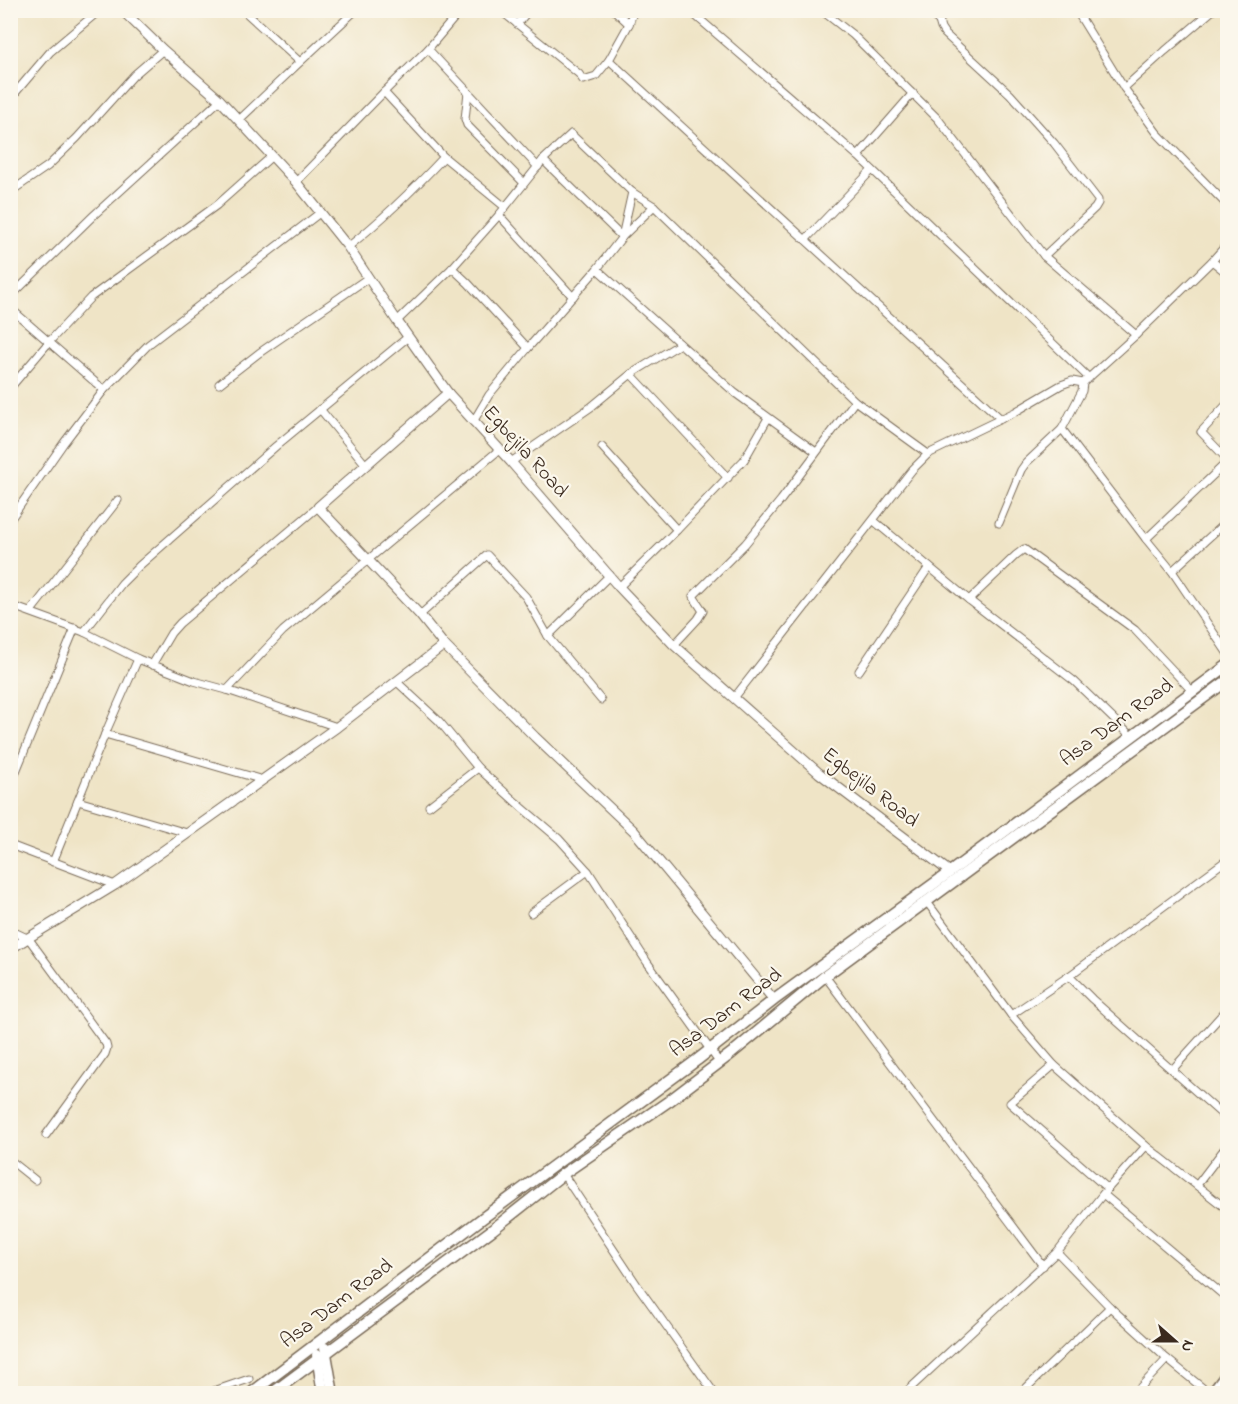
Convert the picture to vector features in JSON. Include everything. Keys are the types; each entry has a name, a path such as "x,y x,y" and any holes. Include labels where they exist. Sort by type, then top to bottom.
{"main road":[{"name":"Asa Dam Road","path":"250,1394 774,1000 950,872 1227,664"},
{"name":"Asa Dam Road","path":"271,1394 492,1230 563,1174 669,1101 732,1053 825,976 1227,680"},
{"path":"329,1370 342,1341"},
{"path":"319,1343 322,1356 322,1388"},
{"path":"322,1356 329,1370 333,1394"},
{"path":"296,1375 312,1376 322,1388"}],"street":[{"path":"10,99 50,52 100,10"},
{"name":"Egbejila Road","path":"122,10 220,100 296,182 348,247 448,393 610,575 618,587 674,645 819,773 950,872"},
{"path":"243,10 300,62"},
{"path":"296,182 428,49 462,10"},
{"path":"500,10 579,74 583,80 596,76 609,60 634,10"},
{"path":"517,24 529,10"},
{"path":"614,10 629,24"},
{"path":"689,10 858,156 1086,380"},
{"path":"821,10 854,35 938,118 1044,256 1136,335"},
{"path":"925,10 939,21 945,34 1010,94 1054,143 1098,200 1095,208 1044,256"},
{"path":"939,21 947,10"},
{"path":"1076,10 1124,88 1157,133 1227,206"},
{"path":"1124,88 1214,10"},
{"path":"239,120 353,12"},
{"path":"428,49 540,163 622,237"},
{"path":"10,192 48,166 77,138 134,75 164,50"},
{"path":"609,60 1001,419"},
{"path":"384,92 444,157 505,207"},
{"path":"468,92 465,119 467,125 524,183"},
{"path":"858,156 913,93"},
{"path":"10,297 94,215 220,100"},
{"path":"397,321 452,268 499,215 540,163 571,134 632,192 654,206 855,401 928,454"},
{"path":"10,388 91,297 217,205 272,156"},
{"path":"348,247 374,227 444,157"},
{"path":"806,239 872,170"},
{"path":"622,237 632,192"},
{"path":"473,422 489,395 528,348 622,237 654,206"},
{"path":"10,520 104,390 149,344 321,212"},
{"path":"499,215 573,297"},
{"path":"999,523 1021,470 1062,429 1086,380 1136,335 1212,261 1227,243"},
{"path":"1212,261 1227,274"},
{"path":"452,268 528,348"},
{"path":"597,269 735,393 816,452"},
{"path":"219,384 251,359 368,278"},
{"path":"10,308 104,390"},
{"path":"84,632 139,566 320,409 408,337"},
{"path":"510,462 591,407 631,374 680,344"},
{"path":"631,374 728,478"},
{"path":"734,698 912,470 928,454 1015,412 1061,385 1086,380"},
{"path":"152,665 180,622 318,507 448,393"},
{"path":"674,645 704,611 693,596 745,544 855,401"},
{"path":"1146,539 1227,461 1201,432 1227,403"},
{"path":"320,409 366,465"},
{"path":"618,587 744,460 768,418"},
{"path":"1062,429 1172,571 1227,654"},
{"path":"602,447 677,530"},
{"path":"227,690 283,632 499,450"},
{"path":"31,611 118,500"},
{"path":"318,507 420,615 444,645 535,737 634,831 774,1000"},
{"path":"1172,571 1227,520"},
{"path":"874,521 969,600 1074,681 1131,736"},
{"path":"969,600 1024,549 1135,630 1192,692"},
{"path":"420,615 487,555 526,597 548,636 601,700"},
{"path":"859,671 929,567"},
{"path":"548,636 610,575"},
{"path":"10,605 75,628 138,659 194,681 338,727"},
{"path":"10,786 75,628"},
{"path":"10,949 116,885 338,727 444,645"},
{"path":"53,862 138,659"},
{"path":"397,682 439,721 478,768 559,839 588,871 647,962 719,1062"},
{"path":"105,734 263,780"},
{"path":"429,806 478,768"},
{"path":"78,801 187,833"},
{"path":"10,845 116,885"},
{"path":"1011,1016 1227,859"},
{"path":"531,913 588,871"},
{"path":"927,902 1011,1016 1054,1065 1146,1146 1227,1209"},
{"path":"10,930 29,939 107,1048 105,1054 46,1135"},
{"path":"825,976 1043,1266"},
{"path":"1069,976 1227,1120"},
{"path":"1172,1070 1227,1008"},
{"path":"1054,1065 1010,1103 1227,1299"},
{"path":"1197,1185 1227,1144"},
{"path":"907,1393 1057,1252 1105,1191 1146,1146"},
{"path":"10,1160 35,1180"},
{"path":"563,1174 637,1285 715,1394"},
{"path":"1057,1252 1110,1307 1167,1359 1210,1393 1227,1369"},
{"path":"1020,1394 1110,1307"},
{"path":"1134,1394 1167,1359"},
{"path":"206,1394 249,1379"}]}
